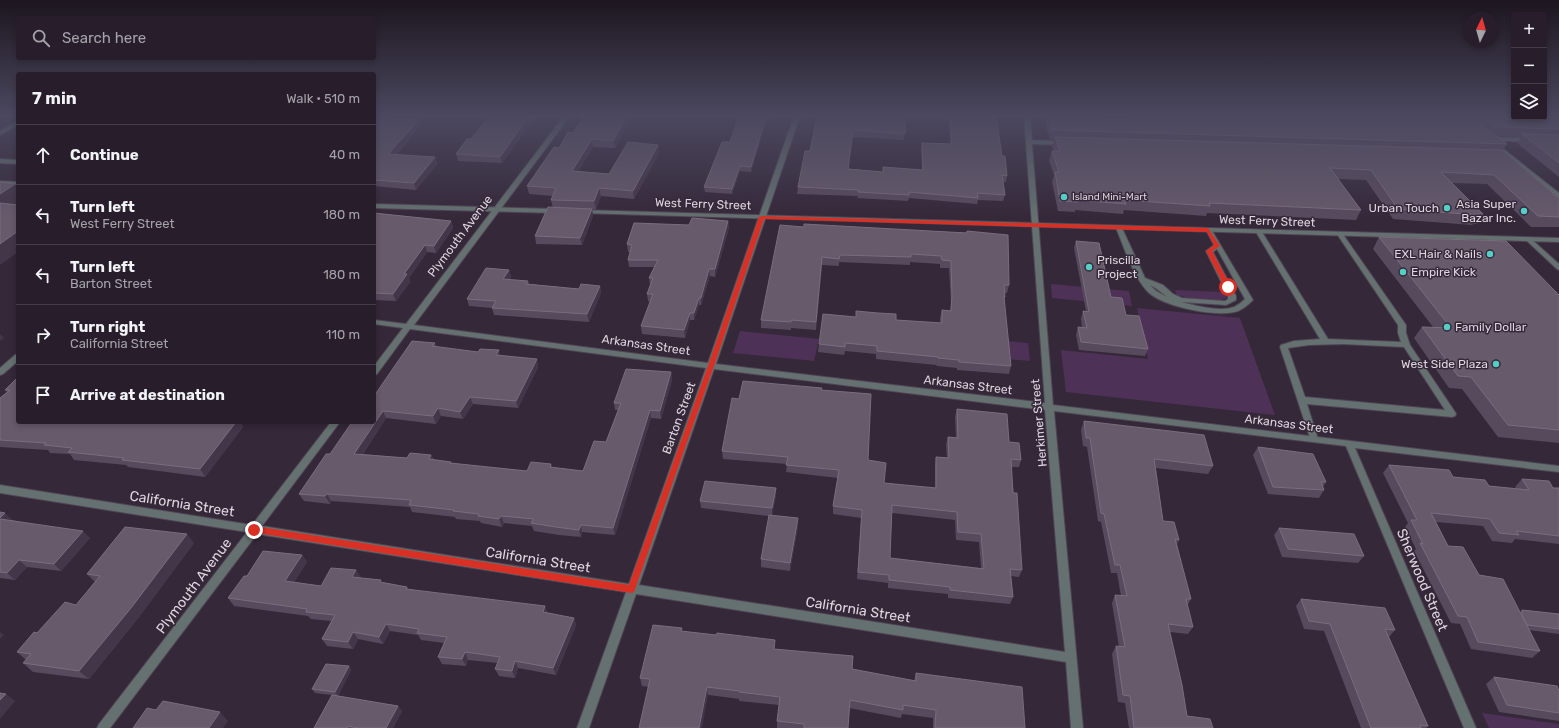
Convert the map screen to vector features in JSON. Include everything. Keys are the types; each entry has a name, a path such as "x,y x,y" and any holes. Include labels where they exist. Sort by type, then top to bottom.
{"street":[{"name":"Plymouth Avenue","path":"376,369 541,150"},
{"name":"Barton Street","path":"583,728 711,366 785,150"},
{"name":"Herkimer Street","path":"1029,150 1034,225 1077,728"},
{"path":"1502,150 1559,196"},
{"path":"1497,157 1512,158"},
{"path":"0,161 16,162"},
{"path":"0,182 16,184"},
{"path":"376,206 568,211"},
{"name":"West Ferry Street","path":"576,212 1559,240"},
{"path":"1119,228 1144,280 1152,293 1172,303 1208,309 1235,309 1249,300 1208,230"},
{"path":"1259,232 1326,342"},
{"path":"1301,400 1452,414 1406,345 1402,333 1402,325 1340,234"},
{"path":"1528,239 1559,268"},
{"path":"1144,280 1160,287 1170,296 1181,300 1226,303 1232,300 1232,296 1209,251 1218,246"},
{"name":"Arkansas Street","path":"376,322 711,366 1559,469"},
{"path":"1314,439 1284,347 1291,344 1326,342 1406,345"},
{"path":"0,372 16,359"},
{"name":"Plymouth Avenue","path":"103,728 334,424"},
{"name":"Sherwood Street","path":"1349,443 1470,728"},
{"name":"California Street","path":"0,489 1072,658"}],"shaded area":[{"path":"1051,284 1129,291 1132,306 1052,298"},
{"path":"1175,290 1225,292 1228,297 1211,301 1203,300 1177,295"},
{"path":"1137,308 1240,318 1275,415 1066,392 1061,350 1148,359"},
{"path":"740,331 819,339 814,361 733,353"},
{"path":"930,334 1028,343 1030,361 930,352"},
{"path":"1482,713 1559,724 1559,728 1489,728"}],"building":[{"path":"376,150 392,150 388,154 435,157 414,183 376,180"},
{"path":"459,150 505,150 500,157 456,154"},
{"path":"552,150 585,150 572,171 609,174 623,150 655,150 633,191 599,188 594,201 551,200 556,188 527,186"},
{"path":"719,150 756,150 751,167 740,166 732,189 704,187"},
{"path":"850,150 848,169 883,172 883,167 923,170 922,150 1001,150 1002,156 1005,156 1007,176 1002,175 1005,195 977,193 978,198 909,192 909,195 858,192 858,190 798,187 805,151"},
{"path":"1502,150 1559,198 1559,217 1538,216 1494,175 1441,172 1483,214 1477,214 1479,215 1398,209 1371,170 1330,168 1361,210 1209,203 1210,206 1125,200 1126,204 1078,200 1078,202 1060,201 1055,172 1059,172 1052,151"},
{"path":"1542,150 1559,150 1559,163"},
{"path":"0,182 15,184 0,194"},
{"path":"0,203 16,205 16,232 0,244"},
{"path":"548,207 592,209 580,238 535,236"},
{"path":"376,213 451,221 434,246 425,245 404,274 407,274 393,294 376,293"},
{"path":"692,218 728,221 715,269 709,269 701,298 699,298 694,313 690,313 684,330 641,326 653,294 647,294 653,278 649,278 658,260 628,260 632,245 627,244 634,223 689,225"},
{"path":"804,224 967,233 967,231 1008,235 1009,285 1004,285 1004,297 1011,366 959,362 959,360 938,357 877,351 877,346 845,343 845,347 819,344 823,314 856,317 856,311 896,314 896,320 942,323 942,310 951,311 952,296 951,261 942,260 941,256 911,254 911,257 840,255 839,259 822,257 816,322 761,320 780,225 804,227"},
{"name":"West Side Plaza","path":"1379,237 1506,241 1559,295 1559,430 1508,425 1471,377 1458,376 1422,327 1451,328"},
{"path":"1076,241 1099,243 1111,297 1122,298 1126,315 1139,316 1148,349 1081,342 1078,327 1087,328 1083,311 1089,312"},
{"path":"486,268 509,270 503,279 528,281 526,284 579,289 581,284 600,286 587,314 492,308 496,301 467,299"},
{"path":"412,341 435,343 432,346 478,352 480,349 499,350 496,355 537,359 516,401 470,397 460,412 438,408 433,416 383,411 376,421 376,393"},
{"path":"626,369 671,372 660,411 650,410 613,528 581,525 579,530 556,527 531,523 534,519 501,516 499,519 478,516 479,514 453,511 454,510 409,505 411,500 327,494 325,496 299,494 326,454 330,454 351,424 374,424 354,454 407,458 410,453 431,455 429,459 451,462 450,463 527,471 531,462 551,464 550,467 583,471 594,441 606,442 621,403 614,403"},
{"path":"16,379 16,424 234,424 200,469 122,460 124,458 68,452 72,448 44,445 46,443 0,440 0,398 10,390 5,390"},
{"path":"743,381 871,394 868,460 886,463 884,483 936,488 936,457 949,458 948,437 958,438 957,409 1007,414 1009,442 1019,443 1021,460 1011,459 1013,493 1017,493 1022,570 1010,569 1013,597 950,590 950,587 889,580 889,575 858,572 862,510 833,506 839,470 786,465 788,457 722,451 732,398 739,399","holes":["892,505 957,512 958,532 981,534 984,569 890,558"]},
{"path":"1084,421 1204,435 1213,466 1154,459 1163,521 1174,522 1179,540 1175,539 1191,599 1186,599 1193,627 1168,624 1182,685 1187,716 1210,719 1213,728 1134,728 1130,696 1123,695 1116,646 1125,647 1115,595 1127,596 1120,565 1115,565 1104,514 1101,513 1090,438 1086,438"},
{"path":"1258,447 1313,454 1326,482 1321,482 1324,490 1273,487"},
{"path":"1389,465 1449,470 1453,477 1485,480 1489,486 1529,490 1522,479 1549,481 1553,488 1559,488 1559,536 1516,531 1519,535 1499,533 1490,519 1431,513 1448,546 1463,547 1479,575 1503,579 1540,651 1478,642 1467,617 1458,616 1420,543 1423,544 1411,520 1417,520"},
{"path":"705,481 776,488 772,508 700,501"},
{"path":"0,512 5,513 0,518"},
{"path":"769,515 798,518 790,563 761,559"},
{"path":"0,519 83,531 54,564 19,560 7,573 0,572"},
{"path":"125,527 187,534 131,608 79,671 23,663 31,654 17,652 34,632 37,633 65,602 76,605 100,576 87,574"},
{"path":"1279,528 1354,534 1364,556 1288,549"},
{"path":"263,551 302,555 285,581 321,586 331,568 356,570 352,577 381,580 380,582 407,587 406,589 545,606 543,612 574,618 553,668 515,661 512,671 495,669 500,657 465,652 462,659 438,657 447,637 417,633 419,629 386,624 379,637 353,632 348,642 322,639 335,615 306,612 307,609 228,598 244,576 247,576"},
{"path":"1301,599 1385,608 1395,630 1385,629 1428,726 1420,725 1421,728 1371,728 1330,624 1309,621"},
{"path":"1522,610 1559,614 1559,629 1527,625 1522,615"},
{"path":"653,625 682,628 681,631 716,635 717,633 775,640 774,649 853,656 852,669 916,681 916,673 1022,687 1025,728 935,728 936,710 903,705 903,710 850,700 848,728 804,728 804,724 777,721 780,697 707,687 699,728 639,728 650,679 640,678"},
{"path":"326,664 349,666 335,692 312,689"},
{"path":"1494,677 1557,686 1559,691 1559,713 1507,705"},
{"path":"0,693 6,694 0,700"},
{"path":"332,695 398,706 386,728 357,728 348,726 347,728 314,728"},
{"path":"163,701 220,712 209,728 133,728 147,708 156,710"}],"place":[{"name":"Island Mini-Mart","path":"1064,197"},
{"name":"Urban Touch","path":"1447,208"},
{"name":"Asia Super Bazar Inc.","path":"1524,211"},
{"name":"EXL Hair & Nails","path":"1490,254"},
{"name":"Priscilla Project","path":"1089,267"},
{"name":"Empire Kick","path":"1403,272"},
{"name":"Family Dollar","path":"1447,327"},
{"name":"West Side Plaza","path":"1496,364"}],"route":[{"path":"254,530 632,589 762,217 1208,230 1218,246 1209,251 1228,287"}]}
